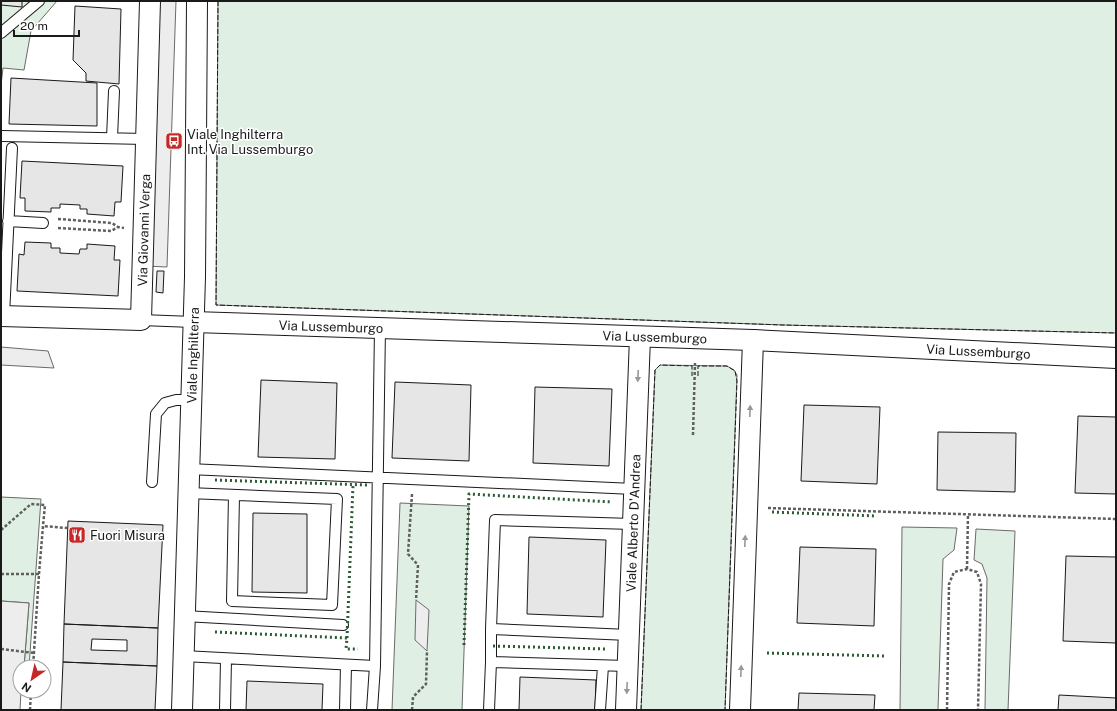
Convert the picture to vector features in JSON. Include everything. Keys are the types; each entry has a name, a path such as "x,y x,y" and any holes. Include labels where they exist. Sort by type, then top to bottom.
{"street":[{"name":"Via Giovanni Verga","path":"141,320 150,1"},
{"name":"Viale Inghilterra","path":"182,710 194,277 197,1"},
{"path":"2,316 141,320"},
{"name":"Via Lussemburgo","path":"193,322 752,340 1116,358"},
{"name":"Viale Alberto D'Andrea","path":"626,710 640,337"},
{"path":"740,710 752,340"}],"lane":[{"path":"1,33 39,1"},
{"path":"112,138 114,91"},
{"path":"2,136 146,139"},
{"path":"2,316 12,148"},
{"path":"8,221 43,223"},
{"path":"141,320 193,322"},
{"path":"372,710 375,666 380,328"},
{"path":"152,482 156,414 166,403 176,400 191,400"},
{"path":"188,469 634,489"},
{"path":"188,493 337,499 332,605 232,601 234,495"},
{"path":"489,710 495,520 633,524"},
{"path":"184,616 343,625"},
{"path":"491,629 629,635"},
{"path":"183,656 375,666"},
{"path":"225,710 226,659"},
{"path":"491,662 627,666"},
{"path":"345,710 346,665"},
{"path":"600,710 603,666"}],"path":[{"path":"111,231 49,228 43,223 48,219 112,223 118,227"},
{"path":"693,435 695,362"},
{"path":"413,479 408,554 418,565 416,600"},
{"path":"1,530 31,504 45,505 34,659"},
{"path":"767,508 1116,519"},
{"path":"967,569 968,514"},
{"path":"43,526 67,528"},
{"path":"947,710 949,584 954,572 967,569 977,572 981,584 978,710"},
{"path":"1,574 39,574"},
{"path":"1,649 34,653"},
{"path":"412,710 413,696 426,684 427,651"},
{"path":"30,710 31,699"}],"green space":[{"path":"1,1 57,1 31,31 24,70 3,68 1,85"},
{"path":"218,1 1116,1 1116,333 783,325 216,305"},
{"path":"660,365 727,366 734,370 737,375 725,710 641,710 655,370"},
{"path":"1,497 41,499 30,659 25,659 29,603 1,601"},
{"path":"400,503 469,506 462,710 392,710"},
{"path":"902,527 957,528 954,550 943,559 938,710 900,710"},
{"path":"976,529 1015,531 1008,710 985,710 987,578 982,564 974,560"}],"shaded area":[{"path":"155,1 176,1 167,267 146,266"},
{"path":"1,347 48,351 54,368 1,365"},
{"path":"416,600 429,610 427,651 415,640"},
{"path":"1,601 29,603 25,659 12,659 12,699 21,699 20,710 1,710"}],"building":[{"path":"1,1 22,1 22,7 1,5"},
{"path":"75,6 121,9 119,84 86,81 86,73 73,60"},
{"path":"11,78 97,83 97,126 9,124"},
{"path":"22,161 123,166 121,202 115,202 114,216 87,214 87,209 80,209 80,205 60,204 60,208 51,208 51,212 25,211 25,198 20,198"},
{"path":"25,242 51,243 51,248 60,248 60,253 79,254 80,249 87,249 87,244 115,246 114,260 120,260 118,296 17,291 19,254 24,255"},
{"path":"157,271 164,271 163,293 156,292"},
{"path":"261,380 337,383 335,459 258,457"},
{"path":"395,382 471,385 469,461 392,458"},
{"path":"535,387 612,389 609,466 533,463"},
{"path":"804,405 880,407 877,484 801,481"},
{"path":"1078,416 1116,417 1116,494 1075,493"},
{"path":"938,432 1016,433 1015,492 937,490"},
{"path":"253,513 307,514 307,593 252,592"},
{"path":"68,521 163,525 158,628 64,624"},
{"path":"529,537 606,540 603,617 527,614"},
{"path":"800,547 876,549 874,626 797,623"},
{"path":"1066,556 1116,557 1116,643 1063,641"},
{"path":"64,624 158,628 157,666 63,662","holes":["92,639 127,640 127,651 91,650"]},
{"path":"63,662 157,666 155,710 61,710"},
{"path":"520,677 596,680 595,710 519,710"},
{"path":"247,681 323,684 322,710 246,710"},
{"path":"799,693 875,695 874,710 798,710"},
{"path":"1059,695 1116,698 1116,710 1058,710"}],"hedge":[{"path":"215,480 367,485"},
{"path":"347,638 353,485"},
{"path":"464,645 469,494 612,502"},
{"path":"772,512 877,516"},
{"path":"215,632 347,638 346,649 358,649"},
{"path":"493,646 606,649"},
{"path":"767,653 885,656"}],"fence":[{"path":"218,1 216,305 783,325 1116,333"},
{"path":"641,710 655,370 660,365 692,366 692,376"},
{"path":"698,376 698,366 727,366 735,371 737,381 725,710"}],"place":[{"name":"Viale Inghilterra Int. Via Lussemburgo","path":"174,141"},
{"name":"Fuori Misura","path":"77,535"}]}
